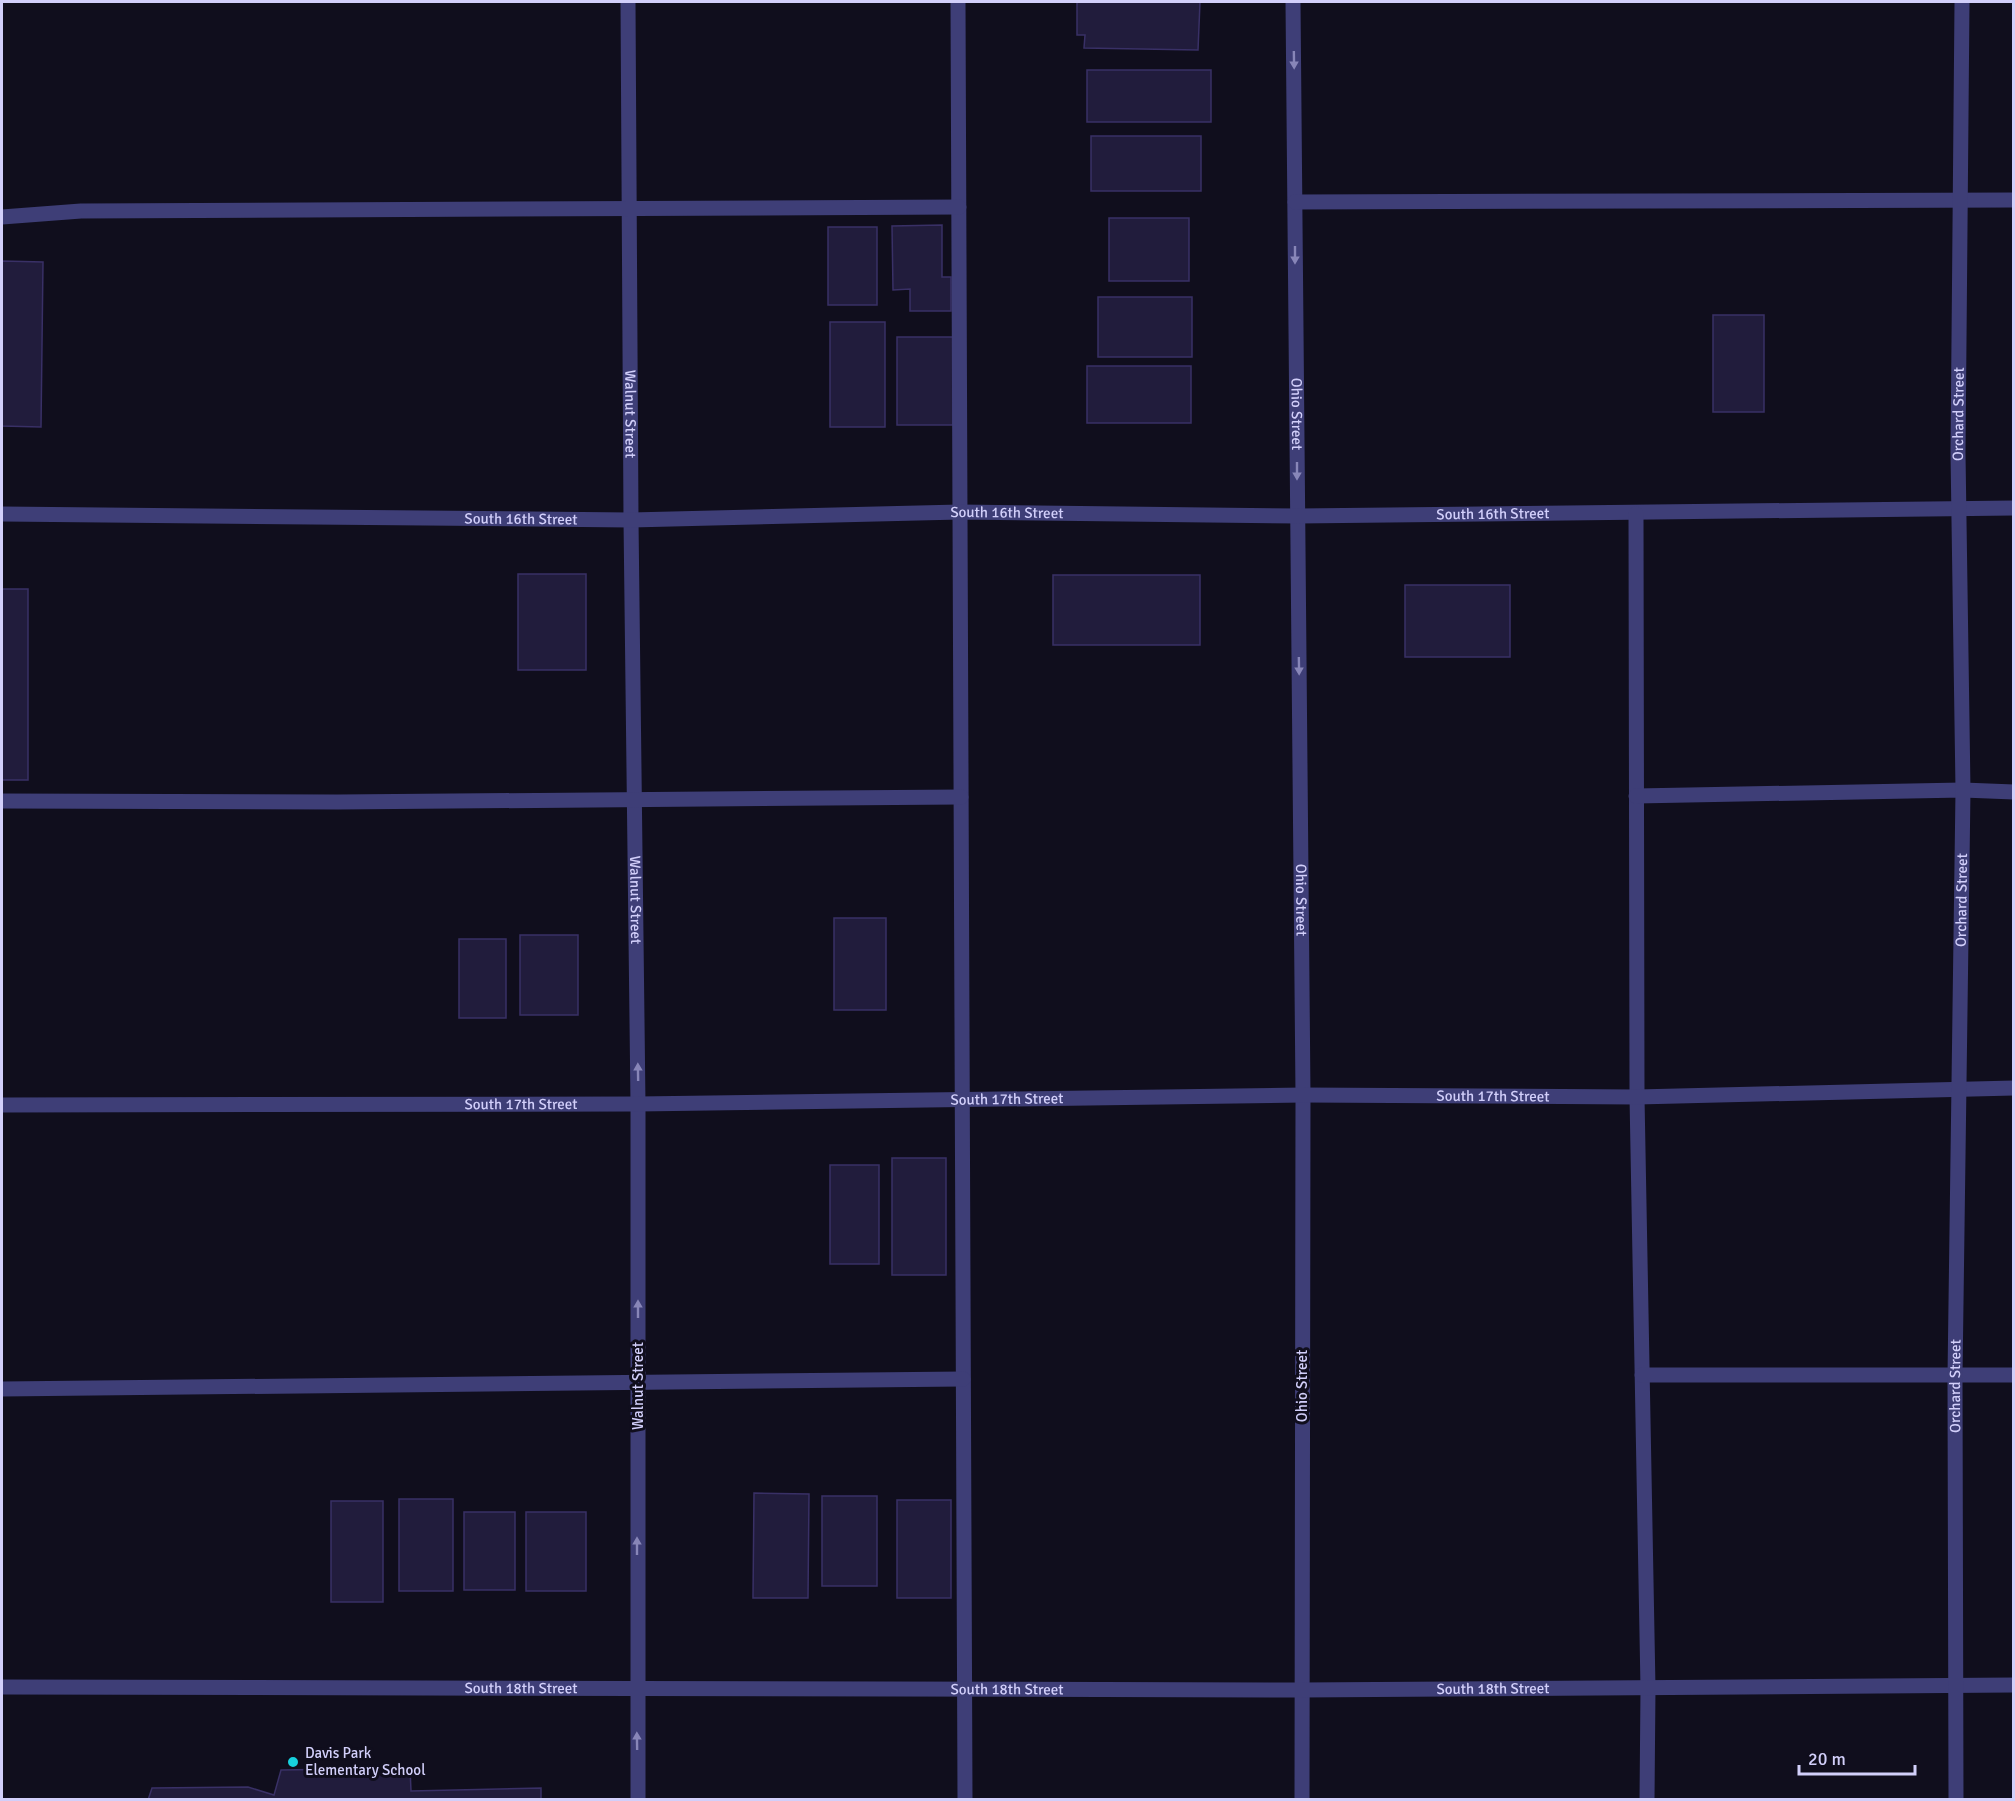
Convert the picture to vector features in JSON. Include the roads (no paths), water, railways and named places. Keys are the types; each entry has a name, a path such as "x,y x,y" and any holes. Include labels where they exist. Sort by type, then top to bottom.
{"street":[{"name":"Walnut Street","path":"628,2 630,520 638,1104 636,1687 638,1800"},
{"path":"958,2 965,1800"},
{"name":"Ohio Street","path":"1293,2 1303,1095 1302,1800"},
{"name":"Orchard Street","path":"1956,1800 1955,1376 1963,790 1959,508 1962,2"},
{"path":"1295,202 2013,200"},
{"path":"2,217 93,211 959,207"},
{"name":"South 16th Street","path":"2,514 630,520 960,512 1298,516 2013,508"},
{"path":"1636,513 1637,1097 1648,1688 1647,1800"},
{"path":"1636,796 1963,790 2013,792"},
{"path":"2,801 961,797"},
{"name":"South 17th Street","path":"2,1105 638,1104 1303,1095 1637,1097 2013,1088"},
{"path":"1642,1375 2013,1375"},
{"path":"2,1389 963,1379"},
{"name":"South 18th Street","path":"2,1687 1301,1690 2013,1686"}],"place":[{"name":"Davis Park Elementary School","path":"293,1762"}]}
